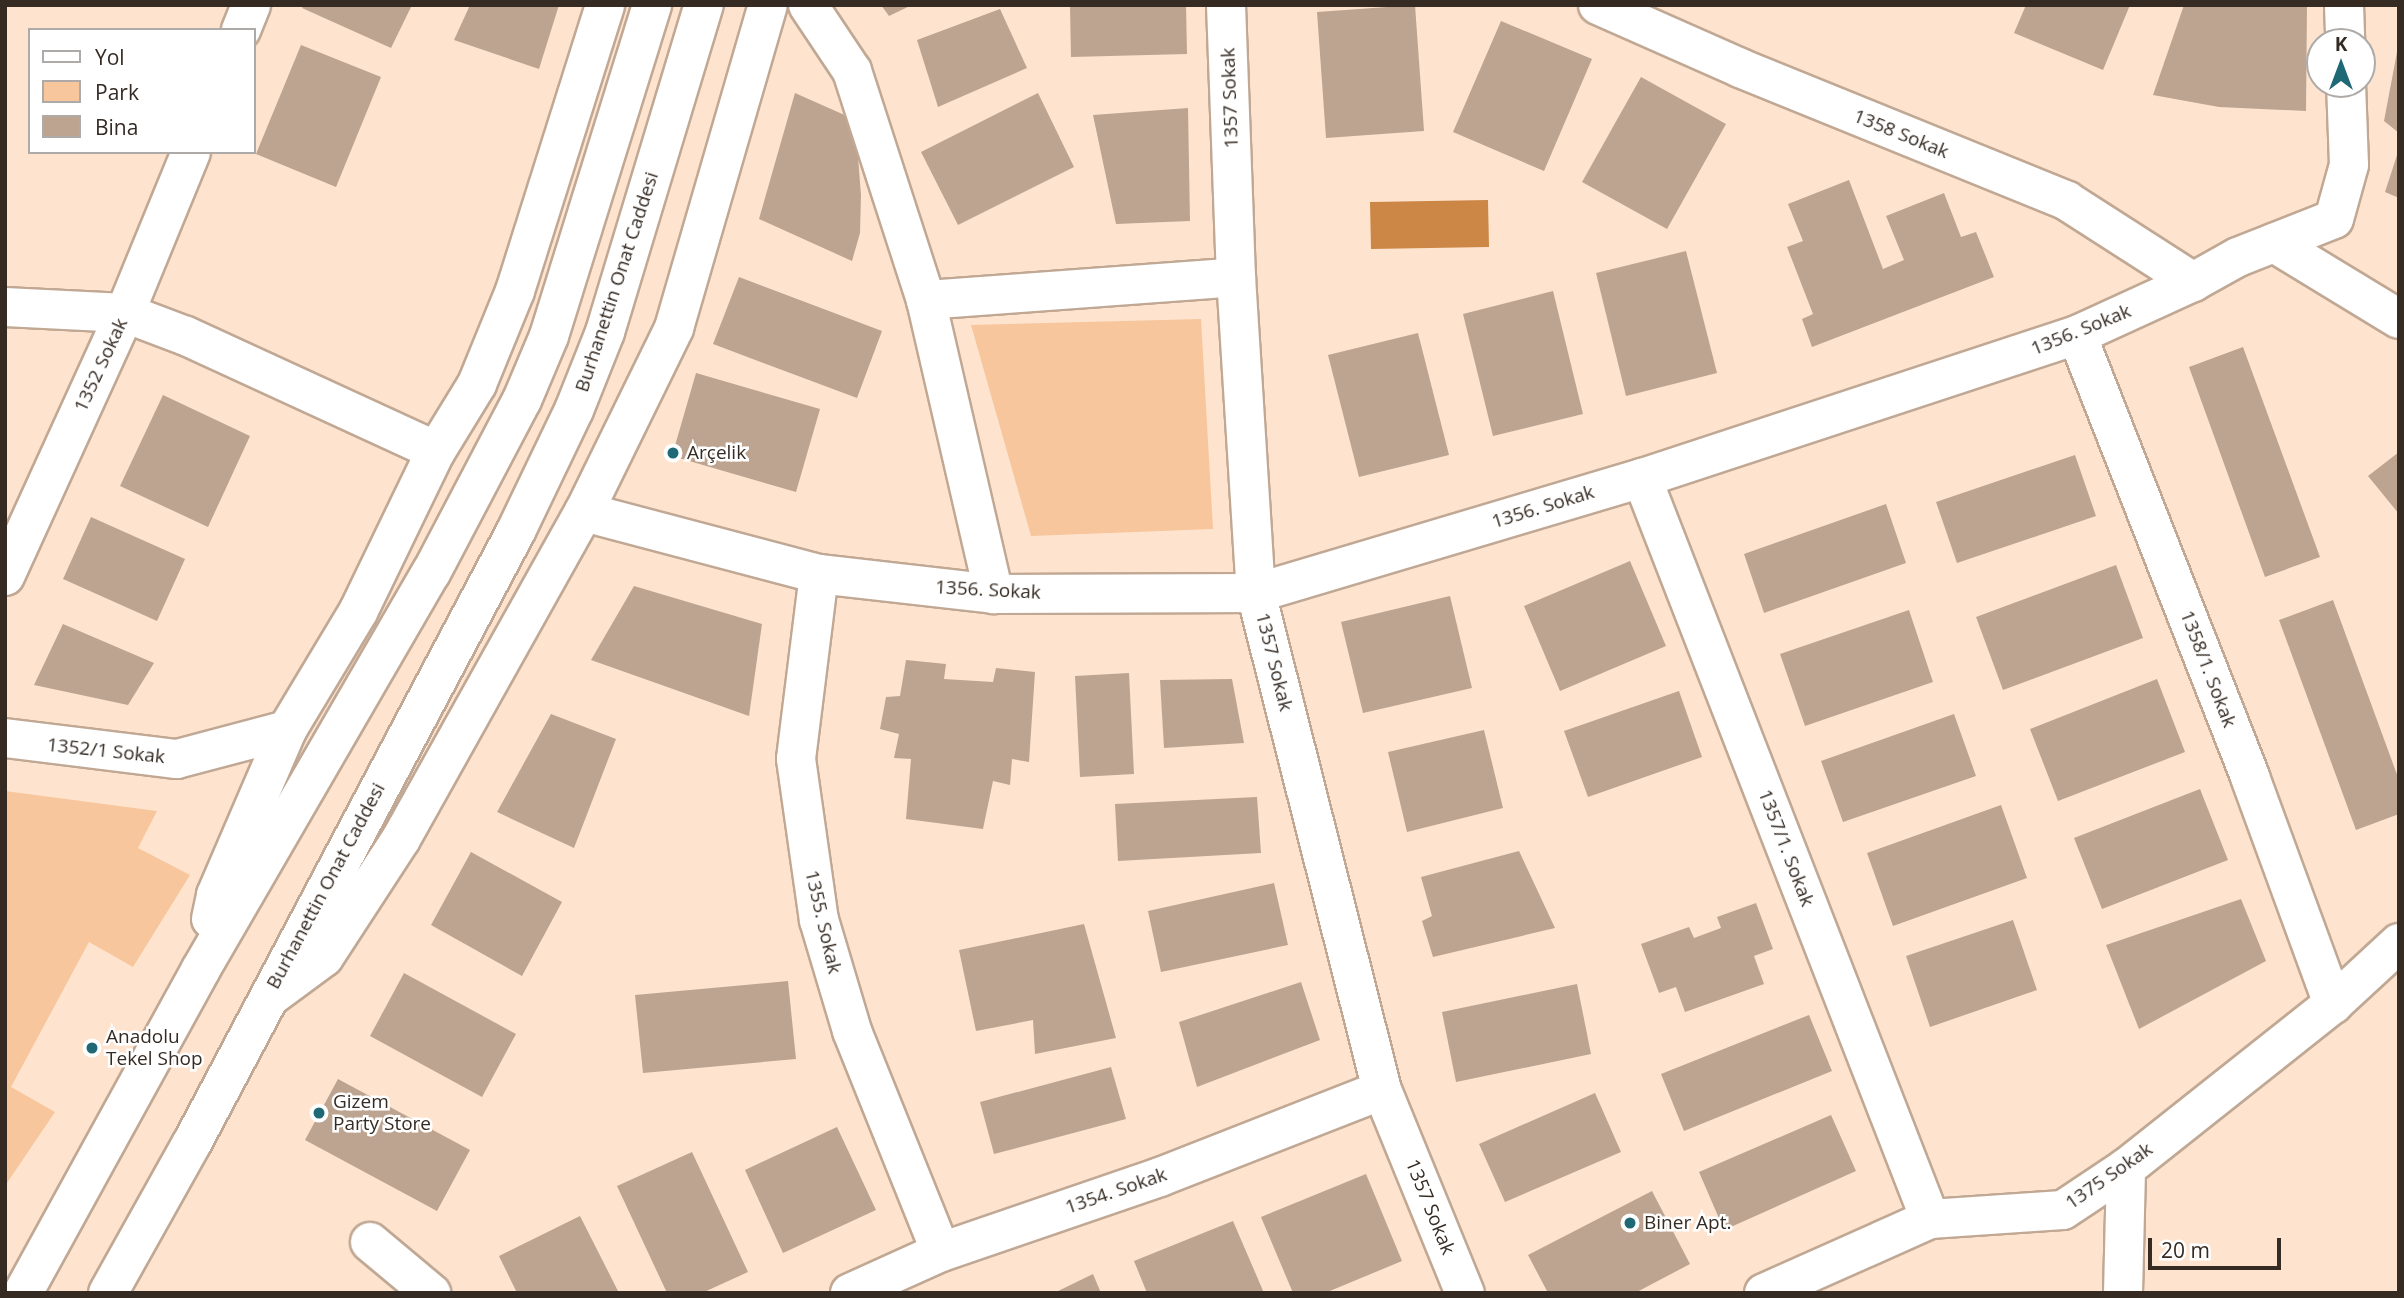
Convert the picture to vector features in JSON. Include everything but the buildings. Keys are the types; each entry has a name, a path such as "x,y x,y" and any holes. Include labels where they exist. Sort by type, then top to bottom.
{"street":[{"path":"242,28 251,5"},
{"path":"201,969 216,895 287,730 359,612 436,451 477,384 515,291 605,5"},
{"path":"23,1293 201,969 431,573 522,400 549,336 652,5"},
{"name":"Burhanettin Onat Caddesi","path":"266,999 516,531 574,410 605,332 704,5"},
{"name":"Burhanettin Onat Caddesi","path":"266,999 324,957 401,839 584,512 674,327 768,5"},
{"path":"808,5 852,71 926,300 994,594"},
{"name":"1357 Sokak","path":"1226,5 1236,277 1256,593 1382,1090 1465,1293"},
{"name":"1358 Sokak","path":"1598,5 1740,68 2067,201 2193,282"},
{"path":"2344,5 2345,28"},
{"name":"1356. Sokak","path":"584,512 819,574 994,594 1256,593 1642,478 2077,335 2193,282 2238,257 2334,219 2349,165 2347,98"},
{"name":"1352 Sokak","path":"5,576 125,313 190,154"},
{"path":"2274,243 2399,319"},
{"path":"926,300 1236,277"},
{"path":"5,307 125,313 210,346 436,451"},
{"name":"1358/1. Sokak","path":"2077,335 2250,777 2333,1004"},
{"name":"1357/1. Sokak","path":"1642,478 1930,1219"},
{"name":"1355. Sokak","path":"819,574 796,759 819,920 852,1031 940,1252"},
{"name":"1352/1 Sokak","path":"5,738 177,759 287,730"},
{"name":"1375 Sokak","path":"1764,1293 1930,1219 2063,1210 2126,1168 2333,1004 2399,943"},
{"path":"108,1293 192,1143 266,999"},
{"name":"1354. Sokak","path":"850,1293 940,1252 1160,1177 1382,1090"},
{"path":"2123,1293 2126,1168"},
{"path":"370,1242 431,1293"}],"green space":[{"path":"1201,319 1213,529 1031,536 971,325"},
{"path":"5,791 157,811 138,848 190,875 133,967 89,942 11,1087 55,1112 7,1183"}],"shaded area":[{"path":"1488,200 1489,247 1371,249 1370,202"}],"place":[{"name":"Arçelik","path":"673,453"},
{"name":"Anadolu Tekel Shop","path":"92,1048"},
{"name":"Gizem Party Store","path":"319,1113"},
{"name":"Biner Apt.","path":"1630,1223"}]}
